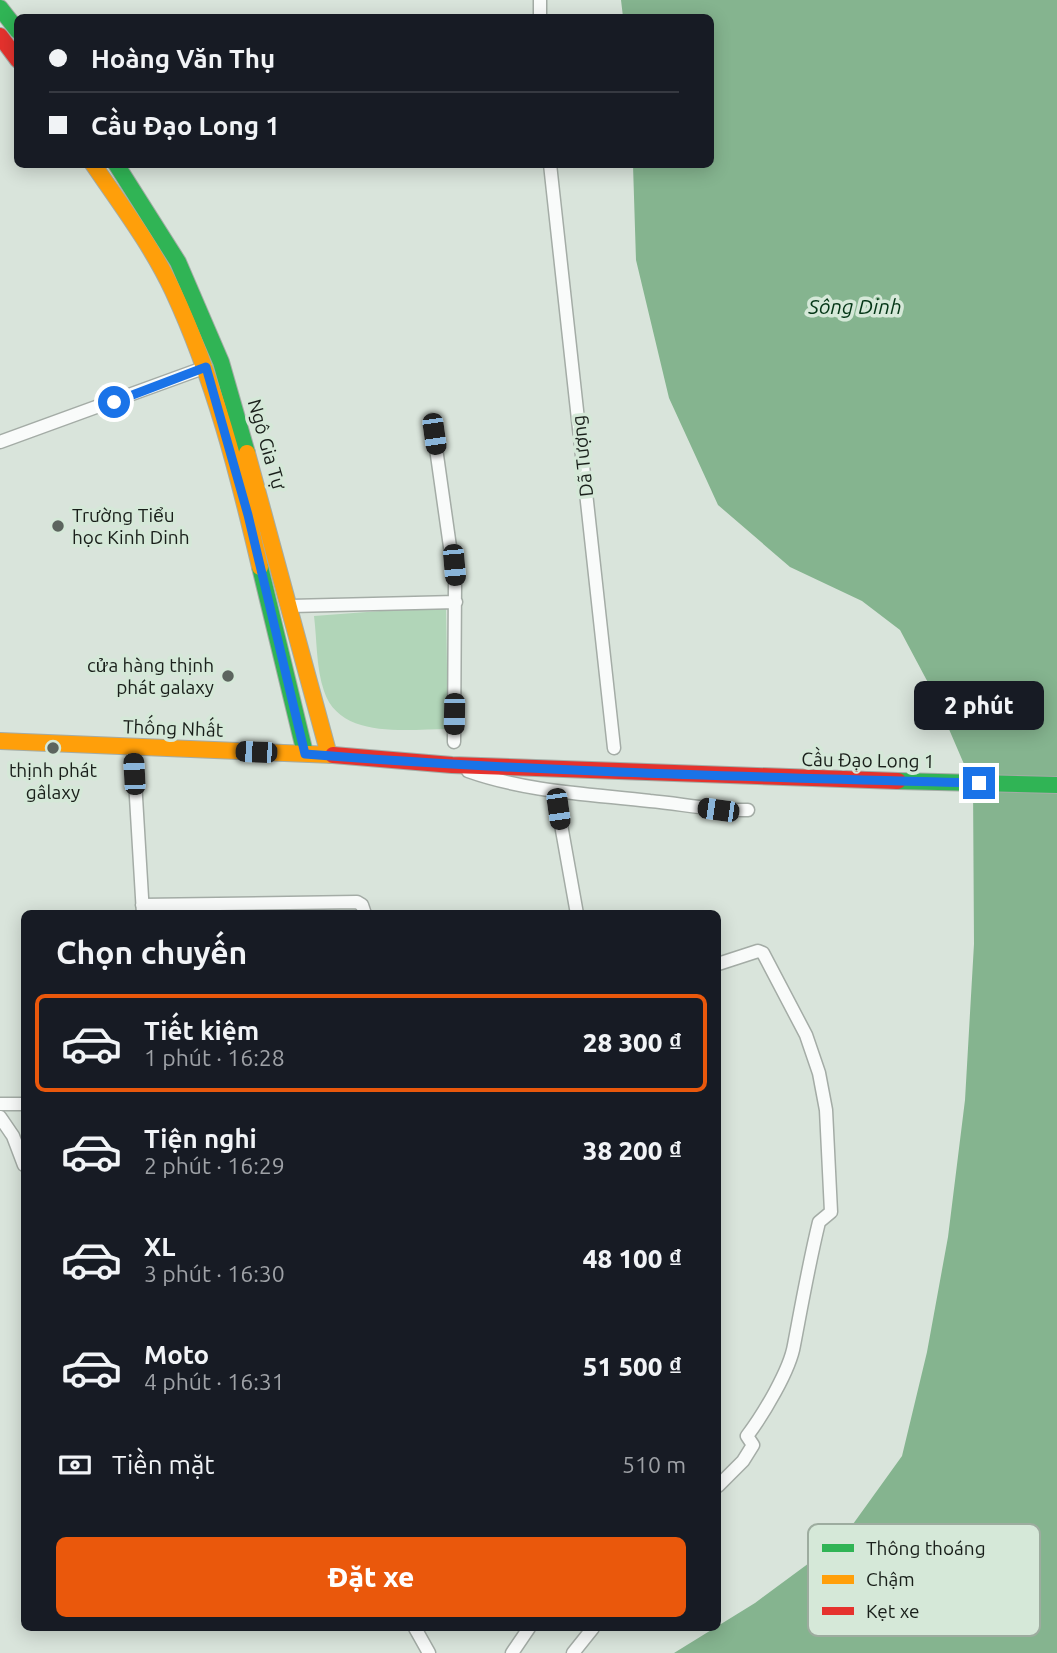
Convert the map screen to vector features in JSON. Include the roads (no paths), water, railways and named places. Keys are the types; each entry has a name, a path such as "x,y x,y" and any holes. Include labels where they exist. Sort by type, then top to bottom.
{"main road":[{"path":"0,8 14,26"},
{"path":"0,36 14,55"},
{"name":"Ngô Gia Tự","path":"96,168 172,289 214,365 305,754"},
{"name":"Ngô Gia Tự","path":"119,168 178,262 264,509 329,755"},
{"path":"115,197 131,185"},
{"path":"248,515 264,509"},
{"path":"272,611 291,606"},
{"name":"Thống Nhất","path":"0,741 329,755 452,765 721,777"},
{"name":"Cầu Đạo Long 1","path":"721,777 1057,785"}],"street":[{"name":"Dã Tượng","path":"550,168 614,748"},
{"path":"0,442 214,365"},
{"path":"432,420 452,548 456,602 454,742"},
{"path":"291,606 456,602"},
{"path":"133,747 142,909 357,902 364,910"},
{"path":"452,765 502,783 718,810 748,810"},
{"path":"555,791 576,910"},
{"path":"721,963 758,951 762,953 806,1035 826,1110 831,1212 819,1222 796,1320 794,1347 762,1416 747,1436 753,1445 743,1461 721,1483"},
{"path":"0,1104 21,1104"},
{"path":"0,1118 13,1136 21,1157"},
{"path":"417,1631 429,1653"},
{"path":"512,1653 527,1631"},
{"path":"573,1653 591,1631"}],"water":[{"name":"Sông Dinh","path":"621,0 1057,0 1057,1653 674,1653 710,1631 721,1631 721,1624 808,1564 808,1636 1040,1636 1040,1524 853,1524 902,1456 927,1352 948,1237 965,1100 974,944 973,785 933,692 900,630 862,601 790,567 718,505 669,398 636,260 633,168 714,168 714,14 623,14"}],"place":[{"name":"Trường Tiểu học Kinh Dinh","path":"58,526"},
{"name":"cửa hàng thịnh phát galaxy","path":"228,676"},
{"name":"thịnh phát gâlaxy","path":"53,748"}]}
